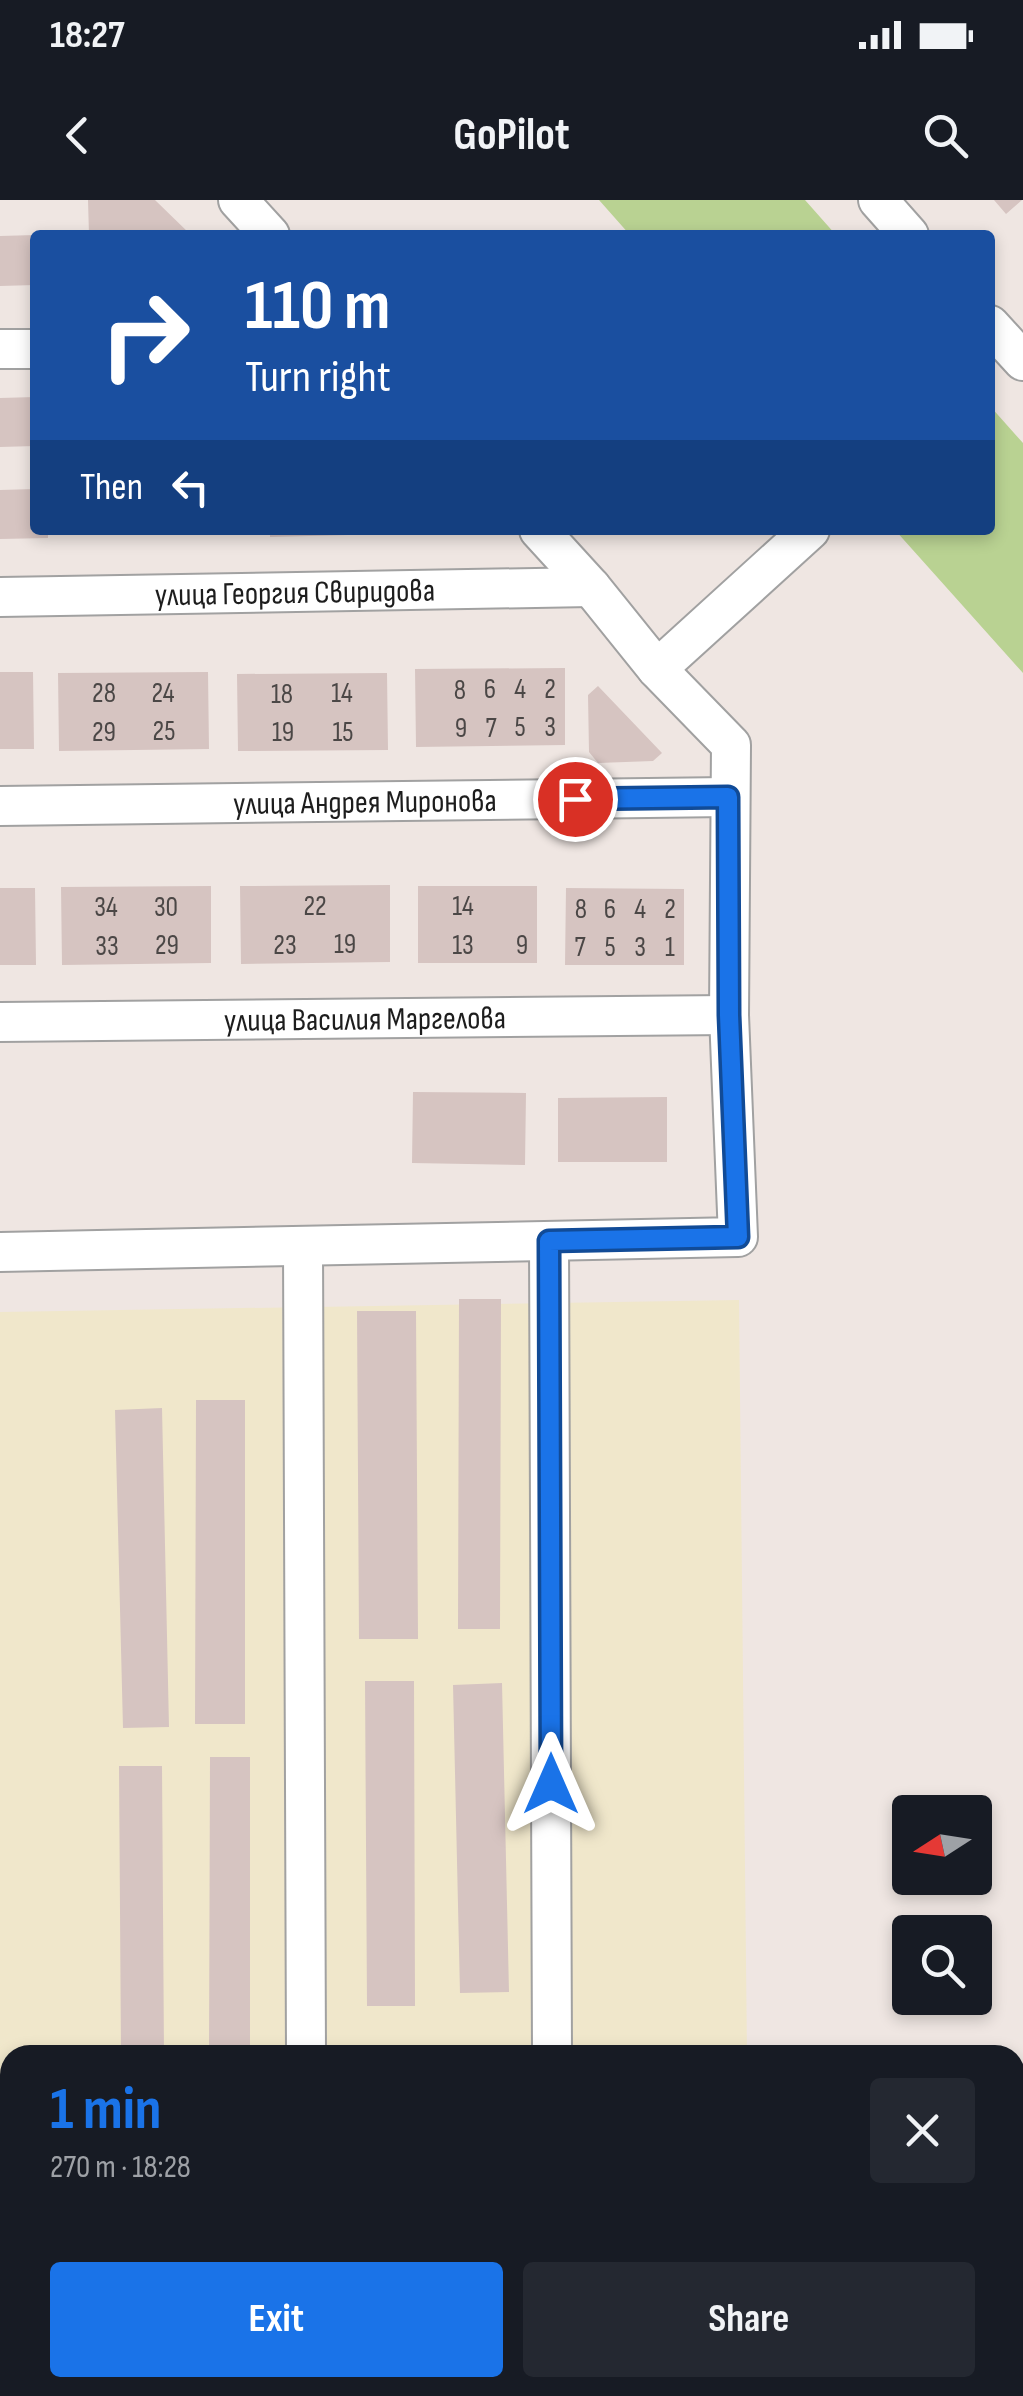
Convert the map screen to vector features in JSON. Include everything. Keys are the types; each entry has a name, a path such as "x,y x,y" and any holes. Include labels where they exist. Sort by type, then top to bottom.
{"street":[{"path":"238,200 265,230"},
{"path":"878,200 905,230"},
{"path":"0,349 30,349"},
{"path":"0,1252 738,1237 729,1015 730,746 657,670 544,535"},
{"path":"657,670 805,535"},
{"name":"улица Георгия Свиридова","path":"0,597 590,587"},
{"name":"улица Андрея Миронова","path":"0,806 728,797"},
{"name":"улица Василия Маргелова","path":"0,1022 729,1015"},
{"path":"549,1241 552,2045"},
{"path":"303,1246 306,2045"}],"shaded area":[{"path":"739,1300 747,2045 0,2045 0,1312"}],"green space":[{"path":"599,200 805,200 832,230 626,230"},
{"path":"995,412 1023,443 1023,673 899,535 995,535"}],"building":[{"path":"88,200 155,200 186,230 89,230"},
{"path":"994,200 1022,200 1006,214"},
{"path":"30,235 30,285 0,286 0,236"},
{"path":"30,397 30,446 0,447 0,398"},
{"path":"30,489 30,535 48,538 0,539 0,490"},
{"path":"270,535 348,535 270,537"},
{"path":"565,668 565,745 416,747 415,669"},
{"path":"0,672 33,672 34,749 0,749"},
{"path":"208,672 209,749 59,751 58,673"},
{"path":"387,673 388,750 238,751 237,674"},
{"path":"598,686 662,753 653,761 598,763 589,752 588,695"},
{"path":"390,885 390,962 241,964 240,886"},
{"path":"211,886 211,963 62,965 61,887"},
{"path":"418,886 537,886 537,963 418,963"},
{"path":"0,888 35,888 36,965 0,965"},
{"path":"566,888 684,889 684,965 565,965"},
{"path":"413,1092 526,1093 525,1165 412,1163"},
{"path":"667,1097 667,1162 558,1162 558,1098"},
{"path":"459,1299 501,1299 500,1629 458,1629"},
{"path":"357,1311 416,1311 418,1639 359,1639"},
{"path":"196,1400 245,1400 245,1724 195,1724"},
{"path":"162,1408 169,1727 123,1728 115,1410"},
{"path":"365,1681 414,1681 415,2006 367,2006"},
{"path":"502,1683 509,1992 460,1993 453,1685"},
{"path":"210,1757 250,1757 250,2045 209,2045"},
{"path":"119,1766 162,1766 164,2045 121,2045"}],"route":[{"path":"551,1784 549,1241 738,1237 729,1015 728,797 575,799"}]}
